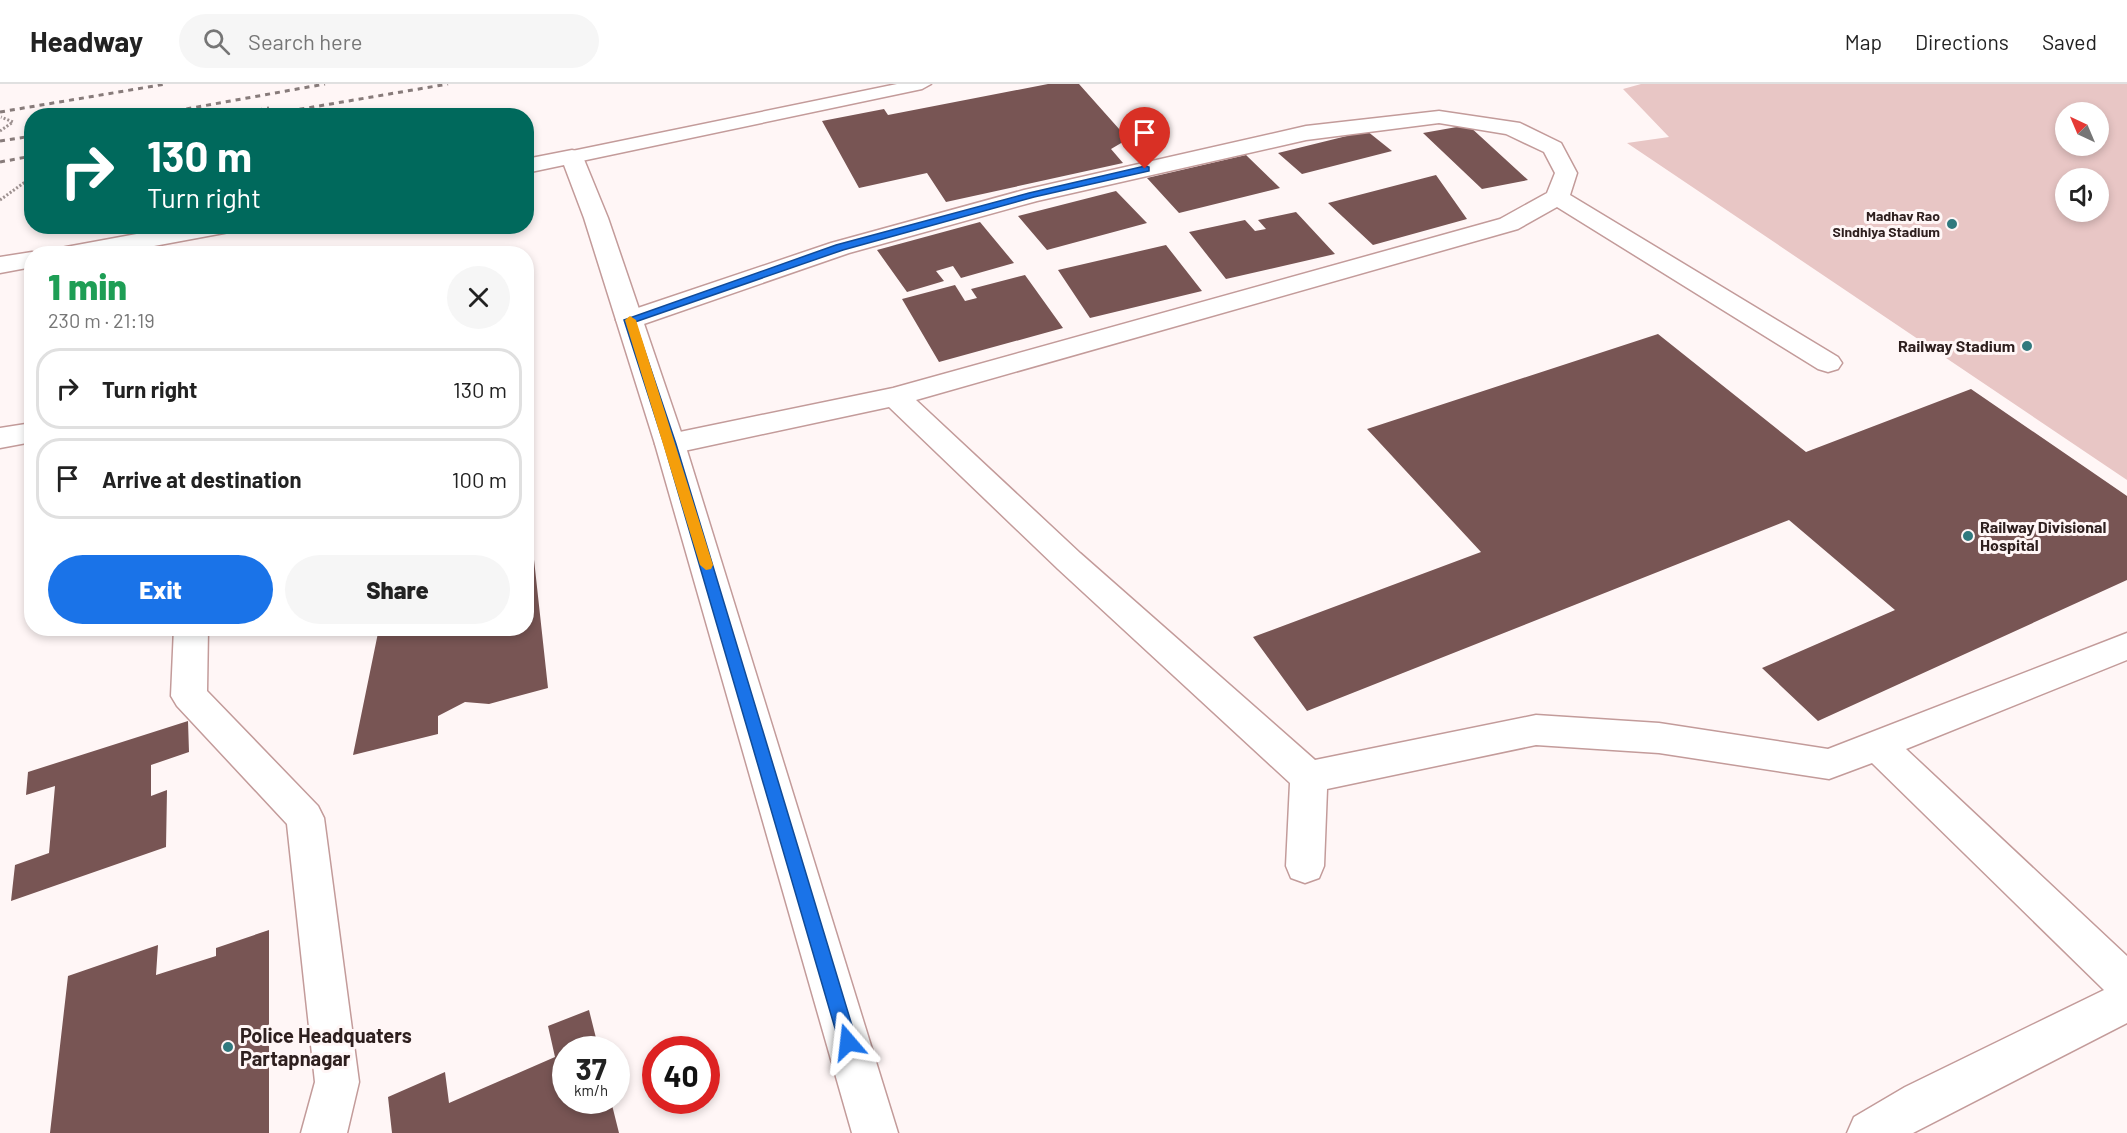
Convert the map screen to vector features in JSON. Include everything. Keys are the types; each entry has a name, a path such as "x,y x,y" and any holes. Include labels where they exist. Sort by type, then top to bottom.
{"street":[{"path":"629,320 840,248 1032,195 1306,133 1439,117 1512,128 1553,148 1566,173 1557,197 1509,224 895,398 670,444"},
{"path":"534,164 572,157 596,218 670,444 875,1133"},
{"path":"1557,197 1828,363"},
{"path":"111,246 179,234"},
{"path":"0,265 24,260"},
{"path":"895,398 1069,561 1309,777"},
{"path":"0,438 24,434"},
{"path":"191,636 189,696 305,818 337,1082 324,1133"},
{"path":"1309,777 1536,730 1659,738 1829,764 2127,646"},
{"path":"1878,746 2127,984"},
{"path":"1305,866 1309,777"},
{"path":"1870,1133 1922,1103 2127,1001"}],"lane":[{"path":"572,157 921,84"}],"path":[{"path":"0,131 13,122 1,117"},
{"path":"0,200 24,183"}],"shaded area":[{"name":"Madhav Rao Sindhiya Stadium","path":"1641,84 2127,84 2127,480 1627,143 1669,137 1623,89"}],"building":[{"path":"1048,84 1079,84 1128,139 1111,149 1123,163 946,202 927,173 859,188 822,121 884,109 888,115"},
{"path":"1468,125 1528,180 1482,189 1423,133"},
{"path":"1367,131 1392,151 1302,174 1278,153"},
{"path":"1246,155 1280,188 1179,213 1147,178"},
{"path":"1436,175 1467,219 1373,245 1328,203"},
{"path":"1116,191 1147,223 1047,250 1018,216"},
{"path":"1296,212 1335,254 1226,279 1189,232 1245,220 1255,231 1266,229 1258,220"},
{"path":"980,222 1014,263 961,278 953,266 936,271 944,281 907,292 877,250"},
{"path":"1166,245 1202,291 1090,318 1058,270"},
{"path":"1025,275 1063,328 939,362 902,299 955,285 965,301 977,298 971,289"},
{"name":"Railway Divisional Hospital","path":"1658,334 1806,452 1971,389 2127,496 2127,580 1818,721 1762,668 1895,610 1789,520 1307,711 1253,637 1481,552 1367,429"},
{"path":"534,559 548,688 489,704 465,702 438,716 438,734 353,755 377,636 534,636"},
{"path":"188,721 189,752 151,765 151,796 167,790 166,847 11,901 15,865 49,853 55,786 26,795 28,772"},
{"path":"269,930 269,1133 50,1133 68,976 158,945 156,975 216,956 216,948"},
{"path":"589,1010 596,1036 552,1036 552,1044 548,1026"},
{"path":"552,1058 552,1114 614,1114 619,1133 392,1133 388,1097 445,1072 449,1103"}],"railway":[{"path":"0,112 166,84"},
{"path":"192,108 325,84"},
{"path":"307,108 448,84"},
{"path":"0,141 24,137"},
{"path":"0,162 24,158"}],"slow traffic":[{"path":"630,320 706,565"}],"place":[{"name":"Madhav Rao Sindhiya Stadium","path":"1952,224"},
{"name":"Railway Stadium","path":"2027,346"},
{"name":"Railway Divisional Hospital","path":"1968,536"},
{"name":"Police Headquaters Partapnagar","path":"228,1047"}],"route":[{"path":"848,1042 670,444 629,320 840,248 1032,195 1145,169"}]}
